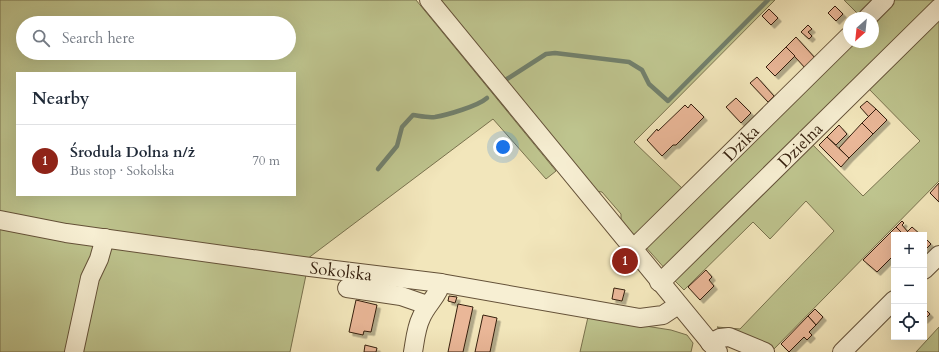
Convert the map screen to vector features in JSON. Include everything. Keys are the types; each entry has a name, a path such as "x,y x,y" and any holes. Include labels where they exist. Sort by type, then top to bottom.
{"street":[{"path":"429,0 659,282 714,347 720,338 729,337 765,352"},
{"path":"873,12 885,0"},
{"name":"Dzielna","path":"659,282 667,276 939,8"},
{"name":"Dzika","path":"632,249 641,242 843,42"},
{"name":"Sokolska","path":"0,220 66,233 310,267 441,283 640,318 663,315 678,305"},
{"path":"74,352 90,278 99,259 105,238"},
{"path":"926,268 939,255"},
{"path":"413,352 420,319 427,305 440,290 441,283"},
{"path":"347,288 401,296 427,305"},
{"path":"842,352 891,303"}],"green space":[{"path":"0,0 416,0 556,171 546,179 493,119 307,259 306,275 290,352 0,352"},
{"path":"438,0 775,0 634,142 685,191 634,236 621,222 621,214 602,192 595,191"},
{"path":"844,0 879,0 866,12 856,12"},
{"path":"890,0 939,0 667,271 644,245 843,48 879,48 879,12"},
{"path":"939,15 939,181 772,351 717,327 740,329 834,231 806,201 770,239 753,222 684,290 673,279 810,142 863,196 920,141 866,86"},
{"path":"588,317 671,330 687,335 693,343 691,352 580,352"},
{"path":"939,327 939,352 916,352"}],"building":[{"path":"835,6 843,14 836,21 828,13"},
{"path":"769,9 778,18 771,25 762,16"},
{"path":"808,25 812,29 808,32 812,36 809,39 801,32"},
{"path":"796,37 816,59 806,69 786,47"},
{"path":"786,47 795,56 775,76 766,67"},
{"path":"757,77 774,96 768,102 750,83"},
{"path":"736,98 751,113 741,123 726,107"},
{"path":"867,101 876,109 869,117 860,107"},
{"path":"691,104 704,117 676,145 673,145 662,156 647,140 657,129 658,131 685,105 688,108"},
{"path":"876,109 887,120 873,134 862,123"},
{"path":"862,123 873,134 849,158 839,148"},
{"path":"839,125 847,134 836,145 827,137"},
{"path":"827,137 849,158 841,167 819,145"},
{"path":"939,183 939,202 930,193"},
{"path":"902,221 904,223 902,225 908,232 901,232 896,227"},
{"path":"896,227 901,232 891,232"},
{"path":"912,227 918,232 907,232"},
{"path":"891,232 891,258 877,272 863,260"},
{"path":"927,240 931,244 927,248"},
{"path":"706,270 712,277 709,280 714,286 700,300 688,287"},
{"path":"614,288 625,290 622,301 612,299"},
{"path":"449,296 457,297 455,303 448,301"},
{"path":"356,300 377,305 371,332 364,331 363,335 349,332"},
{"path":"458,304 473,307 463,352 448,352"},
{"path":"815,309 823,317 816,325 808,316"},
{"path":"483,315 497,318 490,352 475,352"},
{"path":"808,316 816,325 809,332 812,335 807,340 804,337 789,352 781,344"},
{"path":"365,345 377,348 376,352 364,352"}],"waterway":[{"path":"507,79 546,54 555,53 629,62 642,70 649,84 668,101 768,0"},
{"path":"378,169 397,146 402,127 413,115 430,117 440,116 470,107 487,98"}],"place":[{"name":"Środula Dolna n/ż","path":"625,261"}]}
